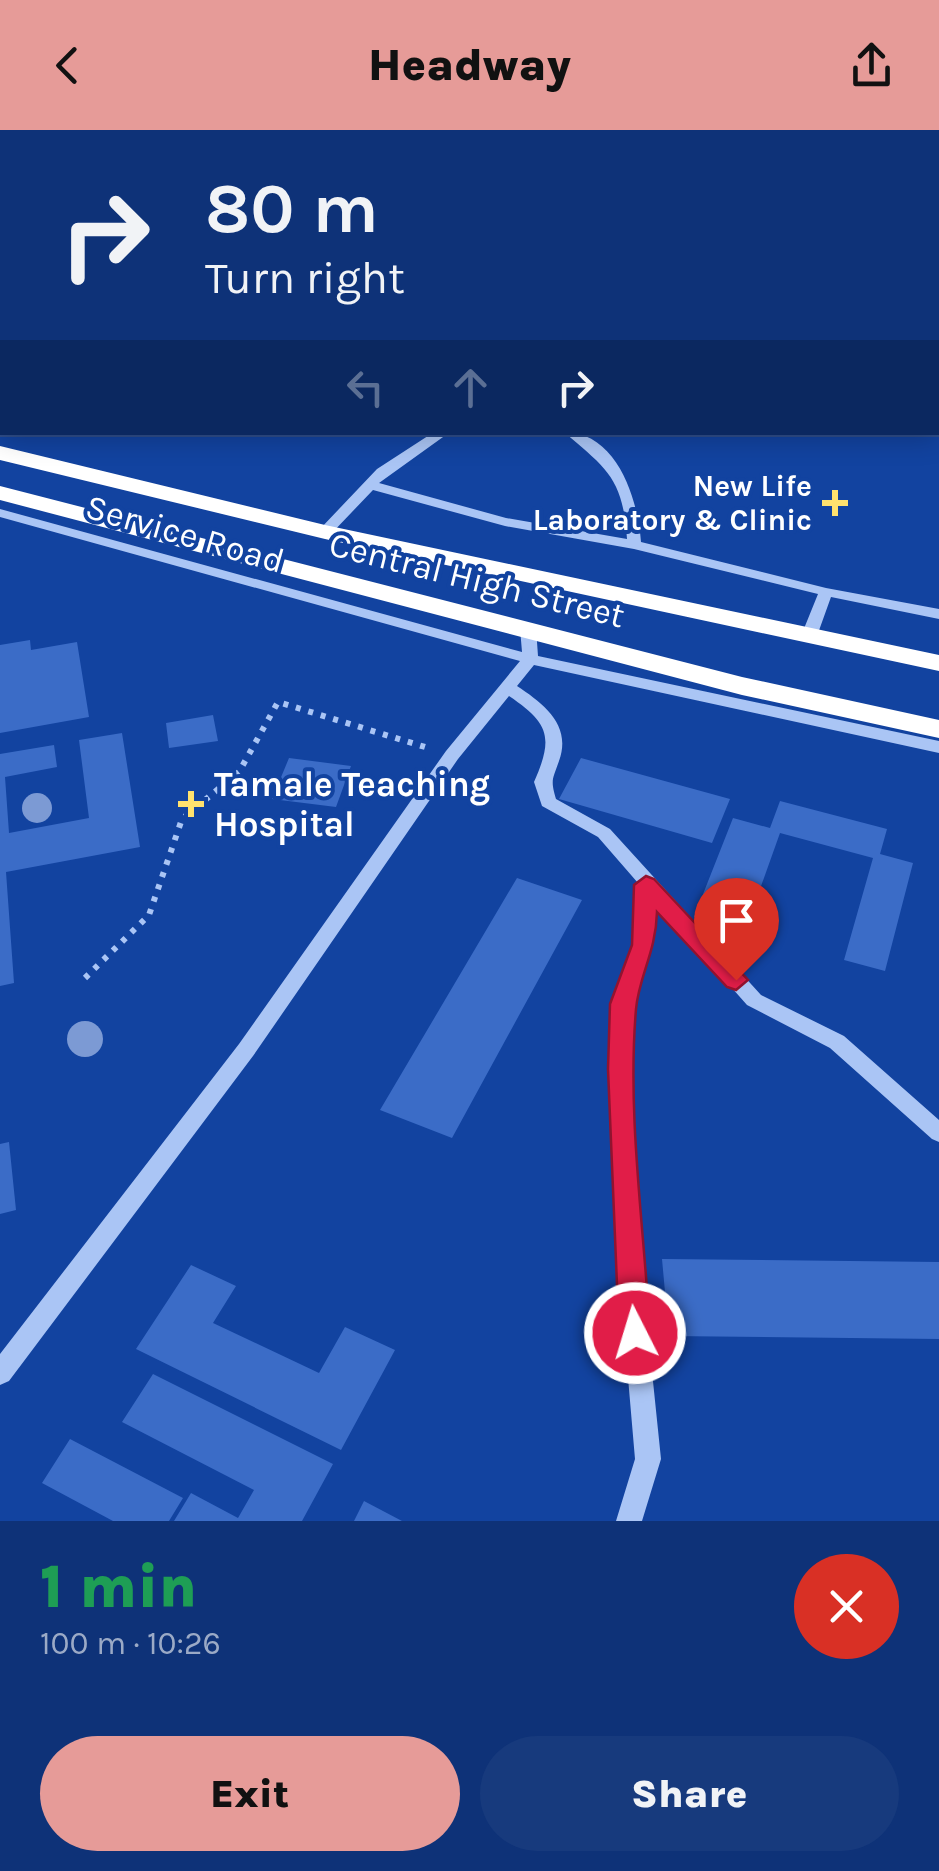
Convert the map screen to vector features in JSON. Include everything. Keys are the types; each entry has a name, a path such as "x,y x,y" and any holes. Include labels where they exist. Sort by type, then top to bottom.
{"highway":[{"name":"Central High Street","path":"0,453 325,532 939,663"},
{"name":"Central High Street","path":"0,493 742,686 939,728"}],"street":[{"path":"325,532 368,484 440,435"},
{"path":"574,435 602,456 625,482 633,511 634,545"},
{"path":"368,484 505,522 634,545 826,592 939,614"},
{"name":"Service Road","path":"0,513 530,660 939,747"},
{"path":"809,636 826,592"},
{"path":"0,1373 246,1050 452,755 530,660 528,628"},
{"path":"507,687 550,716 556,732 552,762 542,782 548,802 604,832 646,885 754,1000 837,1042 939,1133"},
{"path":"629,1521 648,1458 626,1226 621,1069 623,1004 644,945 646,885"}],"path":[{"path":"85,978 149,915 182,820 239,772 278,702 452,755"}],"building":[{"path":"30,640 31,650 77,642 89,717 0,733 0,645"},
{"path":"213,715 218,741 169,748 166,723"},
{"path":"122,733 140,847 6,872 14,983 0,986 0,754 54,745 57,767 5,777 9,833 89,818 79,740"},
{"path":"289,758 351,766 336,807 272,799"},
{"path":"581,758 730,799 712,843 559,799"},
{"path":"780,801 887,829 880,854 913,863 885,971 844,960 873,858 780,833 745,931 694,917 733,818 770,828"},
{"path":"517,878 582,900 452,1138 380,1110"},
{"path":"9,1142 16,1210 0,1214 0,1144"},
{"path":"662,1259 939,1262 939,1339 669,1336"},
{"path":"191,1265 236,1286 213,1323 319,1373 345,1327 395,1350 341,1450 136,1349"},
{"path":"153,1374 333,1464 302,1521 174,1521 191,1493 238,1518 254,1490 122,1422"},
{"path":"70,1439 183,1498 169,1521 113,1521 42,1483"},
{"path":"364,1501 402,1521 354,1521"}],"place":[{"name":"New Life Laboratory & Clinic","path":"835,503"},
{"name":"Tamale Teaching Hospital","path":"191,804"}],"route":[{"path":"635,1333 626,1226 621,1069 623,1004 644,945 646,885 736,980"}]}
